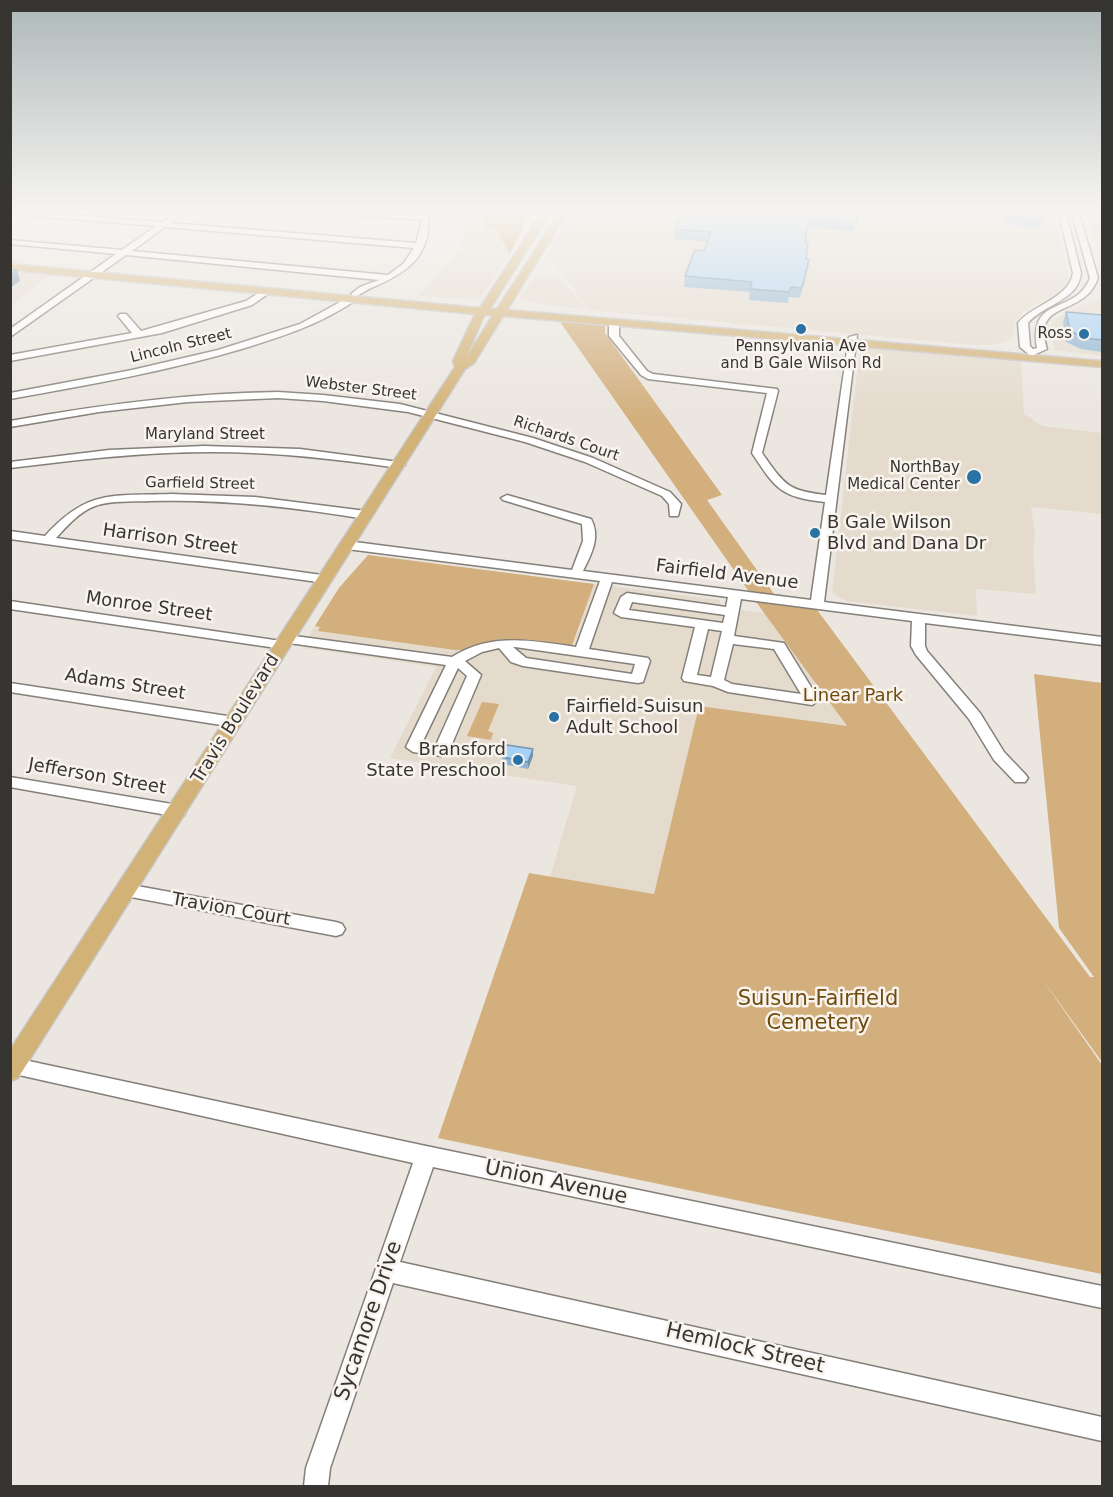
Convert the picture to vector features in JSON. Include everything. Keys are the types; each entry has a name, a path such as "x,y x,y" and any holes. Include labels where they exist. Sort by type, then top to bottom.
{"main road":[{"path":"168,280 268,291 353,296"},
{"path":"181,280 614,322 1102,359"},
{"name":"Travis Boulevard","path":"461,367 459,361 485,308 503,280"},
{"name":"Travis Boulevard","path":"12,1067 461,367 470,361 522,280"},
{"path":"504,310 1102,364"},
{"path":"1000,355 1032,353 1066,361"}],"street":[{"path":"10,334 86,280"},
{"name":"Lincoln Street","path":"10,396 147,371 226,351 315,320 361,289 385,280"},
{"path":"1077,280 1068,294 1038,307 1023,323 1024,347 1032,353 1042,349 1039,332 1044,319 1085,295 1093,285 1094,280"},
{"path":"10,358 139,335 221,314 255,301 268,291"},
{"path":"123,316 139,335"},
{"path":"614,322 614,336 644,373 651,377 773,391 757,453 782,488 800,496 831,499"},
{"path":"817,605 853,340"},
{"name":"Webster Street","path":"10,424 146,401 234,395 292,396 357,401 420,411 430,416"},
{"name":"Webster Street","path":"10,431 145,408 230,402 287,402 350,408 415,418 430,416"},
{"name":"Richards Court","path":"430,416 529,440 589,460 666,494 675,504 674,514"},
{"name":"Maryland Street","path":"10,465 122,451 234,447 304,451 399,465"},
{"name":"Garfield Street","path":"47,541 83,507 110,500 166,497 242,498 315,506 366,515"},
{"path":"507,498 587,522 591,529 590,539 576,574"},
{"name":"Harrison Street","path":"10,535 326,579"},
{"name":"Fairfield Avenue","path":"347,545 1102,641"},
{"path":"581,652 607,578"},
{"path":"717,682 735,595"},
{"path":"702,624 689,678 717,682 728,688 812,700 779,646 728,634 702,624 621,613 627,597 732,612"},
{"name":"Monroe Street","path":"10,605 454,662"},
{"path":"919,618 918,646 921,652 975,716 999,756 1020,778"},
{"path":"454,662 461,664 474,675 441,751 413,747 454,662 481,649 503,644 515,643 643,661 638,679 523,662 516,659 503,644"},
{"name":"Adams Street","path":"10,687 234,722"},
{"name":"Jefferson Street","path":"10,782 178,811"},
{"name":"Travion Court","path":"126,891 336,929"},
{"name":"Union Avenue","path":"12,1067 1102,1297"},
{"name":"Sycamore Drive","path":"316,1486 318,1468 426,1156"},
{"name":"Hemlock Street","path":"386,1270 1102,1429"}],"shaded area":[{"path":"11,280 45,280 11,304"},
{"path":"433,280 493,280 480,299 418,296"},
{"path":"531,280 562,280 583,304 584,309 553,306 520,299"},
{"path":"567,280 1070,280 1070,282 1063,290 1024,310 1015,323 1013,336 1005,342 990,345 590,310"},
{"path":"1102,288 1102,356 1054,350 1051,325 1058,317 1100,297"},
{"name":"NorthBay Medical Center","path":"866,346 1021,360 1024,414 1042,426 1102,433 1102,514 1031,507 1035,534 1033,550 1036,594 976,589 977,616 846,601 832,593 860,349"},
{"name":"Fairfield-Suisun Adult School","path":"368,555 720,600 719,607 764,613 847,727 699,706 654,894 550,877 577,786 390,758 436,667 305,648 312,630 339,588"}],"green space":[{"name":"Suisun-Fairfield Cemetery","path":"558,319 605,326 605,333 722,495 707,500 774,594 809,599 1090,977 1094,977 1059,928 1034,674 1102,683 1102,1062 1040,976 1102,1065 1102,1274 438,1138 529,873 654,894 699,706 847,726 764,613"},
{"path":"368,555 594,584 571,648 501,639 466,650 455,650 318,631 320,627 315,626 339,588"},
{"path":"482,702 499,704 488,731 493,733 491,740 467,736"}],"building":[{"path":"728,280 804,280 802,288 791,287 789,292 750,289 752,282"},
{"path":"1066,312 1102,315 1102,340 1085,338 1070,331"},
{"path":"507,745 533,749 528,762 502,757"}],"place":[{"name":"Pennsylvania Ave and B Gale Wilson Rd","path":"801,329"},
{"name":"Ross","path":"1084,334"},
{"name":"NorthBay Medical Center","path":"974,477"},
{"name":"B Gale Wilson Blvd and Dana Dr","path":"815,533"},
{"name":"Fairfield-Suisun Adult School","path":"554,717"},
{"name":"Bransford State Preschool","path":"518,760"}],"park label":[{"name":"Linear Park","path":"853,696"}]}
